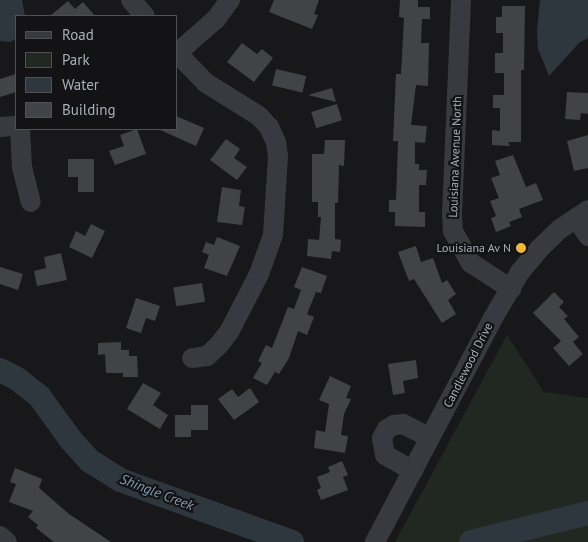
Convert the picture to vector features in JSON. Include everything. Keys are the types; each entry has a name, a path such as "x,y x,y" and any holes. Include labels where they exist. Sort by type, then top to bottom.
{"street":[{"path":"131,0 144,15"},
{"path":"178,52 216,18 230,0"},
{"name":"Louisiana Avenue North","path":"461,0 452,214 453,231 471,263 511,289"},
{"path":"178,54 206,83 225,97 259,116 272,134 278,157 276,214 272,235 259,274 229,332 219,346 207,356 192,358"},
{"path":"0,127 15,126"},
{"path":"20,130 22,167 31,202"},
{"path":"582,214 588,236"},
{"name":"Candlewood Drive","path":"375,542 493,318 520,272 539,249 582,214"},
{"path":"413,471 385,455 382,438 387,429 394,425 403,424 430,438"},
{"path":"0,536 7,542"}],"green space":[{"path":"507,335 544,392 588,398 588,542 395,542"}],"water":[{"path":"0,0 22,0 25,15 15,15 15,39 11,42 0,41"},
{"path":"540,0 588,0 588,38 580,42 549,76 538,49 537,30"}],"building":[{"path":"274,0 319,0 314,14 318,15 312,29 269,12"},
{"path":"400,0 418,0 418,7 430,7 430,19 422,19 421,43 429,43 428,86 416,85 411,125 427,126 425,143 415,142 415,164 419,164 419,170 427,170 426,185 419,185 419,212 425,212 425,227 395,226 395,212 389,212 389,200 396,200 398,141 393,141 396,74 401,74 404,18 399,17"},
{"path":"68,1 75,9 83,2 94,15 51,15"},
{"path":"502,6 525,6 524,70 521,70 521,142 508,142 510,146 492,145 492,130 500,131 500,108 493,108 493,95 504,95 504,73 495,73 495,53 503,53 503,33 496,33 496,17 502,17"},
{"path":"242,43 257,54 262,49 273,58 254,82 227,62"},
{"path":"276,69 306,76 302,93 272,86"},
{"path":"15,74 15,92 0,97 0,79"},
{"path":"332,88 336,102 308,95"},
{"path":"567,92 588,93 588,114 581,113 580,120 565,119"},
{"path":"337,104 342,120 316,128 311,112"},
{"path":"178,117 204,128 196,146 160,130 178,130"},
{"path":"137,130 146,154 115,165 109,151 124,146 120,135"},
{"path":"588,135 588,168 574,171 567,141"},
{"path":"226,139 240,149 234,158 247,167 237,180 210,160"},
{"path":"325,140 345,140 344,166 339,165 338,203 335,203 335,239 341,240 340,252 332,251 331,259 307,256 308,239 319,240 321,217 318,217 318,202 312,202 312,154 324,154"},
{"path":"513,155 526,187 536,183 543,200 519,209 522,217 509,222 511,226 496,232 491,218 496,216 490,201 499,198 491,178 500,175 495,161"},
{"path":"68,159 94,159 94,192 78,192 78,177 68,177"},
{"path":"222,187 241,190 239,206 245,207 242,225 217,222"},
{"path":"91,224 105,231 92,258 69,247 76,231 85,236"},
{"path":"217,237 240,246 227,276 204,268 209,255 202,252 206,242 214,245"},
{"path":"416,246 421,262 433,258 442,283 447,280 456,294 448,300 456,314 442,323 414,279 409,281 398,252"},
{"path":"61,253 67,280 37,286 34,271 46,268 44,257"},
{"path":"0,267 23,274 18,290 0,284"},
{"path":"302,267 327,276 321,293 316,292 307,314 314,317 307,335 298,331 289,358 279,374 275,372 267,385 253,378 262,363 258,361 266,345 272,348 288,307 294,309 301,290 294,287"},
{"path":"202,283 205,302 176,306 173,288"},
{"path":"554,292 564,302 559,307 568,316 564,319 579,337 573,342 583,354 569,366 553,348 561,341 533,313"},
{"path":"136,298 160,306 155,321 146,318 141,333 126,328"},
{"path":"121,342 121,350 129,350 129,356 137,356 138,377 123,377 123,373 106,373 105,354 98,355 98,343"},
{"path":"416,360 418,378 403,381 405,393 393,395 388,364"},
{"path":"330,376 351,386 346,398 351,399 344,414 341,435 348,436 345,453 314,448 316,430 325,432 329,404 319,400"},
{"path":"143,383 161,393 153,405 168,415 160,429 127,409"},
{"path":"250,388 259,402 234,420 218,399 232,389 238,397"},
{"path":"191,405 208,405 208,430 191,430 191,437 175,437 175,415 191,415"},
{"path":"342,461 348,475 343,477 348,490 321,500 317,490 321,488 317,477 330,472 328,467"},
{"path":"15,468 42,479 39,488 69,514 111,542 54,542 36,528 38,525 28,517 33,511 9,502 16,484 10,482"}],"waterway":[{"name":"Shingle Creek","path":"0,370 16,378 39,396 71,440 90,461 120,480 292,542"},
{"name":"Shingle Creek","path":"471,542 588,513"}],"place":[{"name":"Louisiana Av N","path":"521,248"}]}
